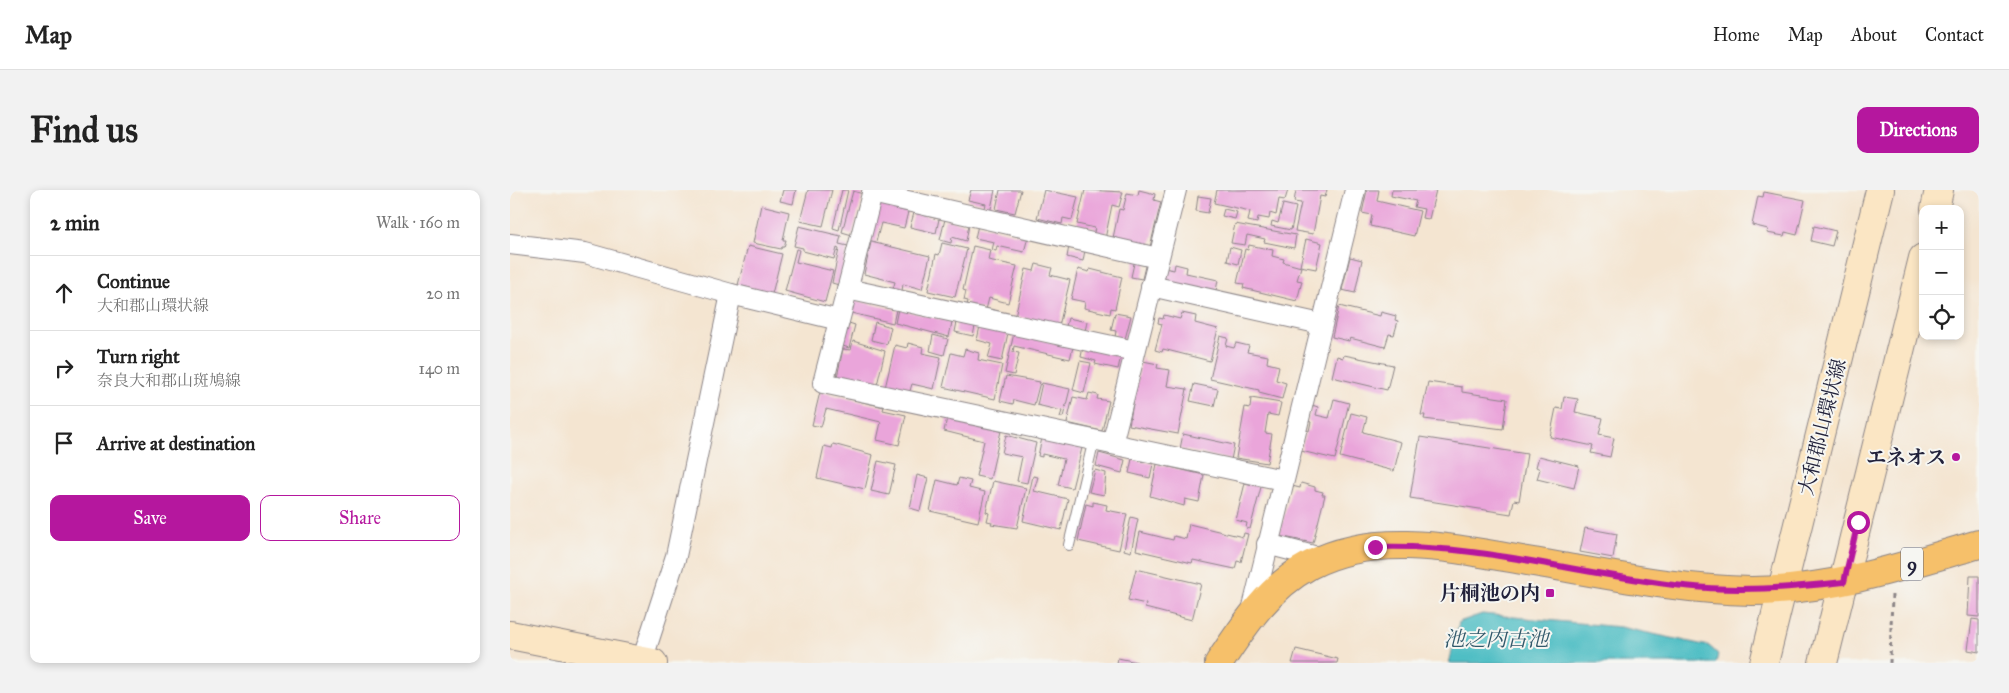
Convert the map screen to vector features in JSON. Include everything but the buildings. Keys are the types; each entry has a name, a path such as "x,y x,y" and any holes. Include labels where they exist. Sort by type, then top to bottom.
{"main road":[{"name":"大和郡山環状線","path":"1764,663 1880,190"},
{"path":"1936,205 1939,190"},
{"path":"1824,663 1919,274"},
{"name":"9","path":"1219,663 1251,615 1277,589 1308,566 1325,558 1352,550 1375,547 1439,546 1684,586 1751,591 1844,582 1979,544"},
{"path":"510,635 647,662"}],"street":[{"path":"1103,441 1135,351 1176,190"},
{"path":"1251,615 1355,190"},
{"path":"1158,258 872,192 823,383 1283,480"},
{"path":"510,244 585,253 731,294 839,320"},
{"path":"1151,286 1322,324"},
{"path":"847,289 1135,351"},
{"path":"647,662 676,556 731,294"},
{"path":"1267,544 1325,558"}],"lane":[{"path":"1069,545 1103,441"}],"path":[{"path":"1890,663 1893,569"}],"water":[{"name":"池之内古池","path":"1482,614 1620,627 1709,646 1718,654 1716,663 1449,663 1459,622"}],"place":[{"name":"エネオス","path":"1956,457"},
{"name":"片桐池の内","path":"1550,593"}],"route":[{"path":"1375,547 1439,546 1684,586 1751,591 1844,582 1858,522"}]}
